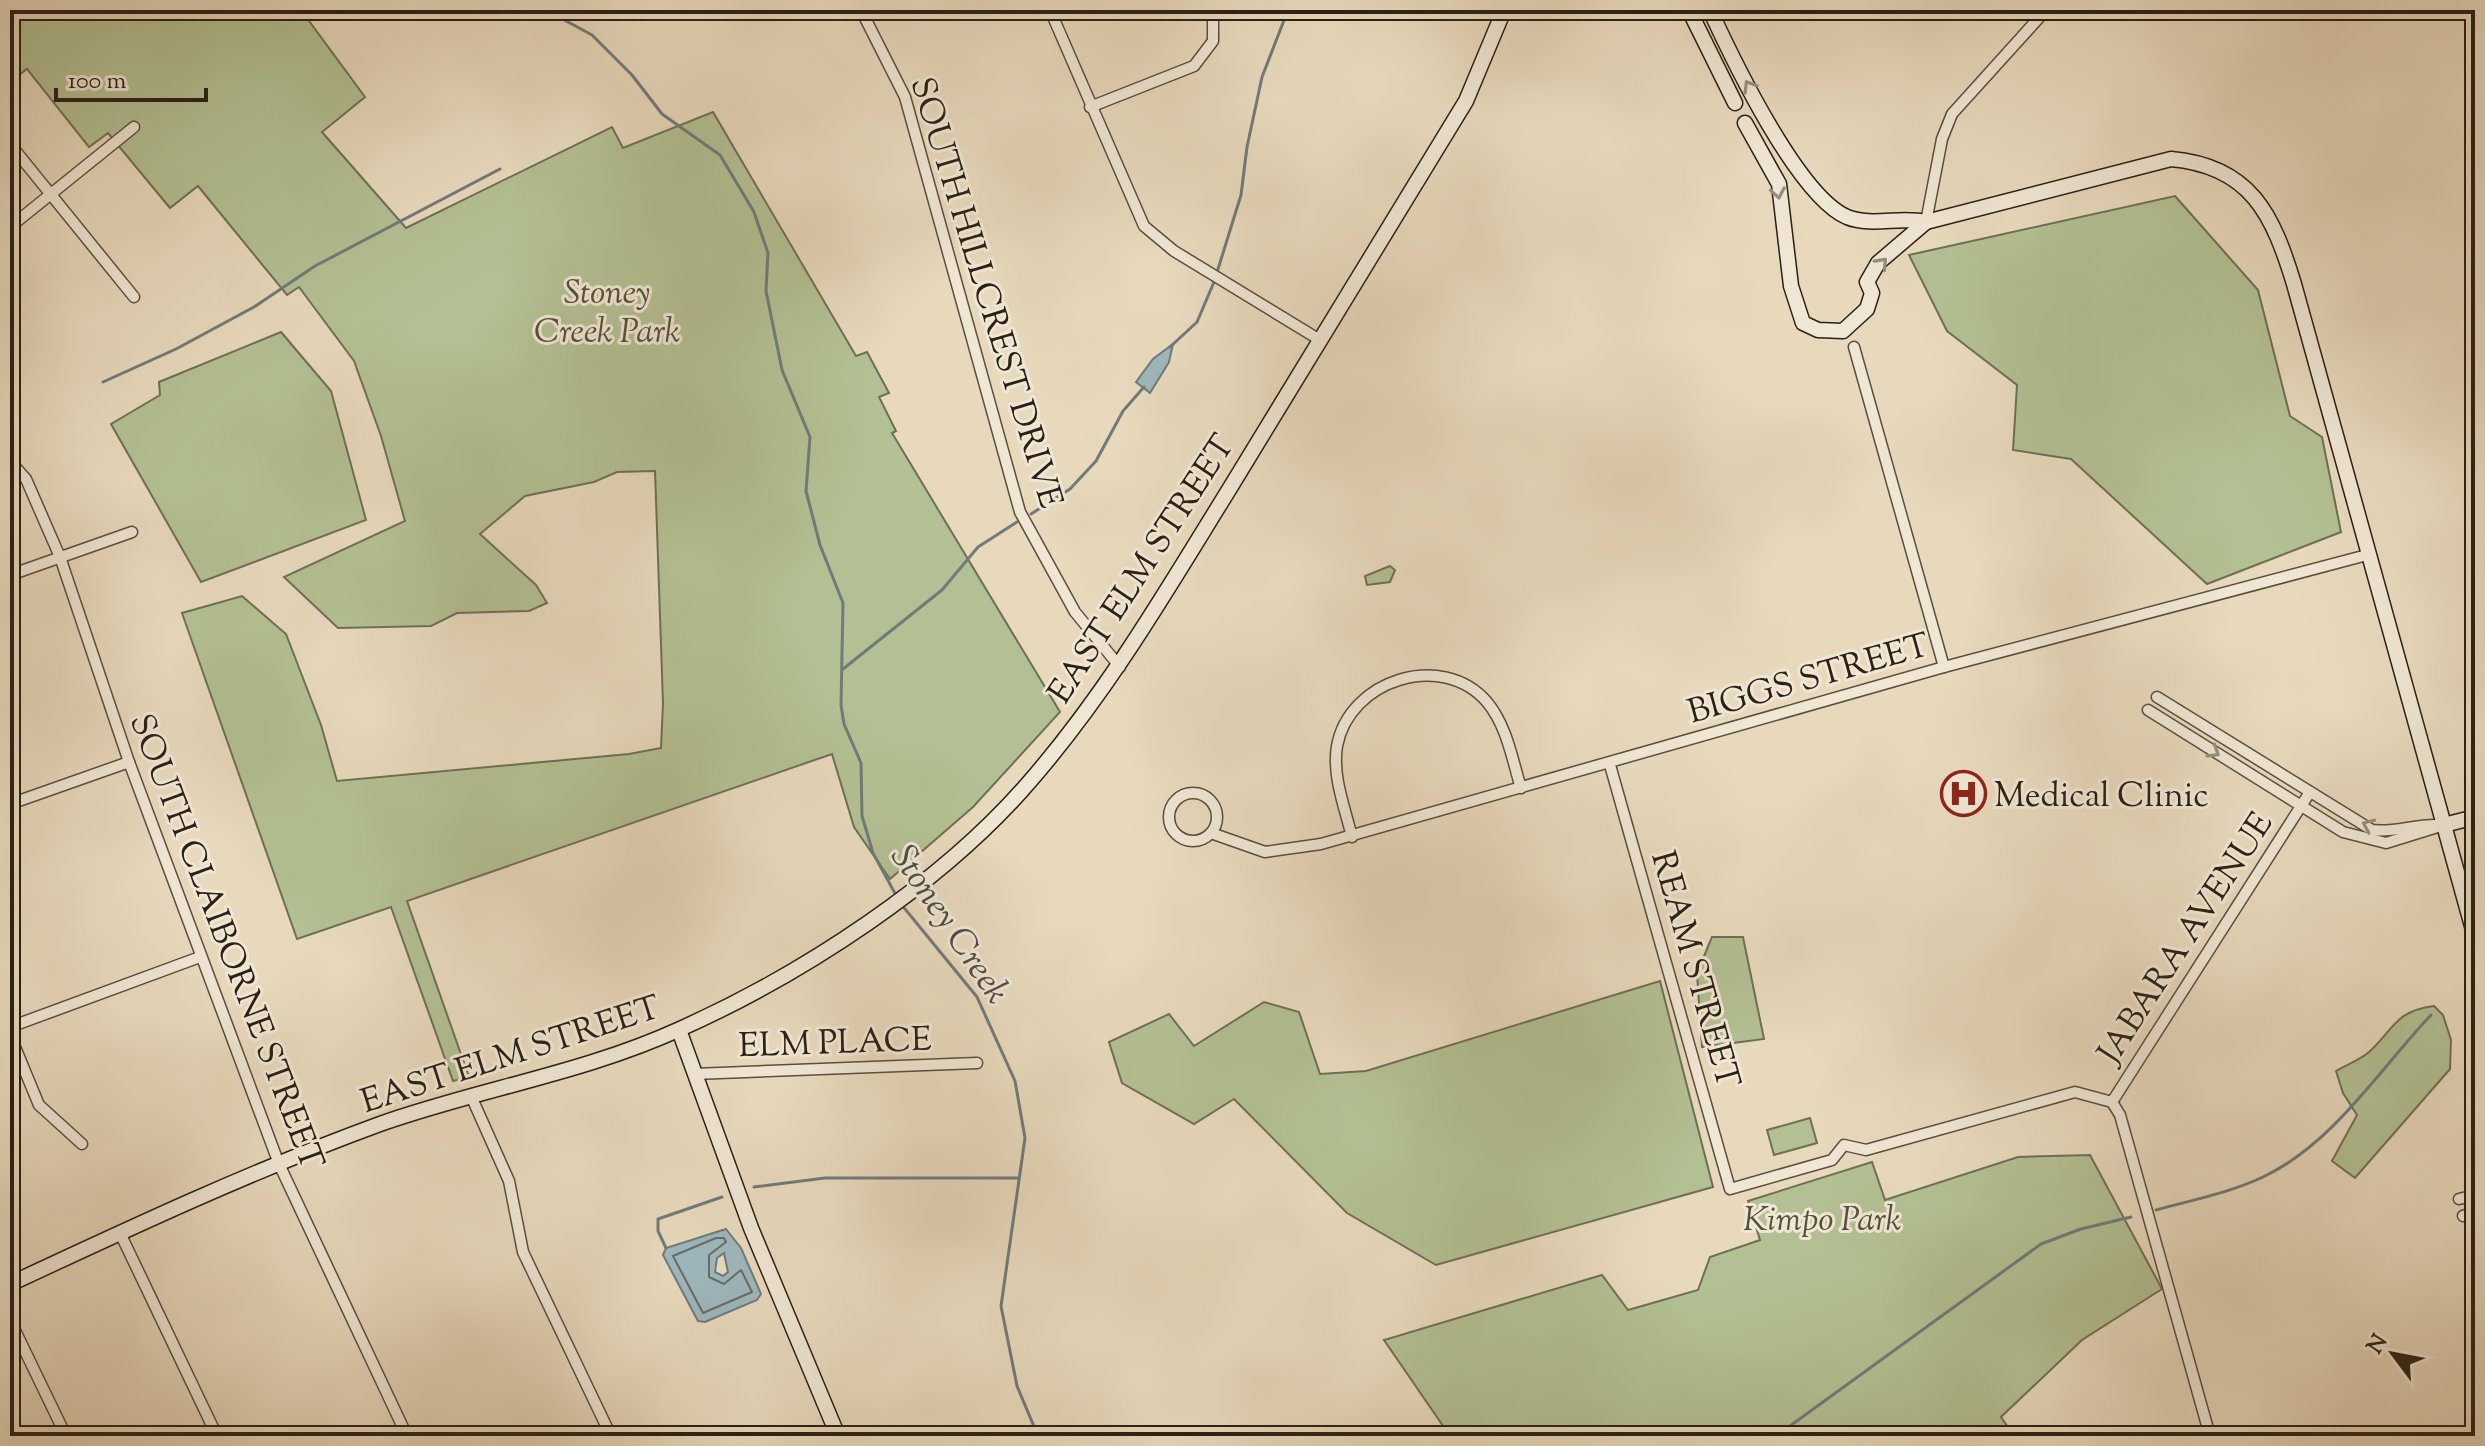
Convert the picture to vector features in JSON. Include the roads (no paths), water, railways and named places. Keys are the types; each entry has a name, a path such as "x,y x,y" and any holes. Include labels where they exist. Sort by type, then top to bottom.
{"street":[{"name":"SOUTH HILLCREST DRIVE","path":"861,10 905,97 1020,512 1075,612 1120,667"},
{"path":"1050,10 1144,226 1210,273 1320,340"},
{"path":"1090,107 1194,66 1213,41 1213,10"},
{"path":"1689,10 1735,103"},
{"path":"1710,10 1751,90 1802,176 1828,206 1849,218 1868,221 1909,218 1926,222"},
{"path":"1926,222 1938,152 1952,114 2046,10"},
{"name":"EAST ELM STREET","path":"10,1284 279,1164 383,1123 574,1068 679,1030 797,968 878,913 967,843 1029,783 1120,667 1466,101 1502,11"},
{"path":"1745,123 1779,184 1791,286 1803,323 1818,330 1843,331 1867,309 1872,293 1867,282 1878,263 1926,222 2152,162 2193,161 2212,165 2231,176 2261,205 2281,243 2475,937"},
{"path":"10,227 134,127"},
{"path":"10,144 134,297"},
{"path":"1854,347 1944,667"},
{"name":"SOUTH CLAIBORNE STREET","path":"10,461 26,479 60,557 129,762 279,1164 407,1436"},
{"path":"10,575 132,532"},
{"name":"BIGGS STREET","path":"1211,833 1265,852 1352,837 1944,667 2367,555"},
{"path":"1352,837 1336,771 1337,744 1349,717 1368,695 1391,681 1416,676 1441,676 1466,686 1486,700 1501,723 1521,788"},
{"path":"2157,697 2372,830 2386,832 2420,824 2444,825"},
{"path":"2148,710 2343,832 2366,840 2386,843 2475,817"},
{"path":"10,804 129,762"},
{"name":"REAM STREET","path":"1610,765 1730,1189 1832,1160 1844,1145 1866,1150 2075,1092 2098,1095 2112,1102"},
{"name":"JABARA AVENUE","path":"2210,1436 2120,1115 2112,1102 2310,792"},
{"path":"1186,794 1199,794 1213,803 1217,815 1211,833 1199,841 1176,836 1169,821 1172,804 1186,794"},
{"path":"10,1027 200,957"},
{"path":"679,1030 751,1228 838,1436"},
{"path":"10,1035 39,1105 82,1144"},
{"name":"ELM PLACE","path":"694,1074 977,1063"},
{"path":"471,1096 509,1181 523,1252 611,1436"},
{"path":"2459,1199 2475,1195"},
{"path":"2463,1216 2475,1212"},
{"path":"120,1233 217,1436"},
{"path":"10,1320 66,1436"}],"water":[{"path":"1173,344 1169,362 1150,393 1136,382 1153,359"},
{"path":"726,1229 741,1248 761,1294 757,1300 705,1322 698,1321 663,1255 666,1248","holes":["724,1253 728,1272 723,1276 715,1272 717,1258"]}],"waterway":[{"name":"Stoney Creek","path":"546,10 592,35 632,75 662,114 720,155 754,212 768,253 766,291 782,370 810,437 806,491 820,545 843,603 841,705 844,724 861,763 862,816 873,853 897,897"},
{"path":"1170,347 1197,322 1214,282 1241,195 1247,147 1262,77 1288,10"},
{"path":"103,382 176,349 254,307 315,266 500,169"},
{"path":"1031,514 1070,489 1096,461 1123,411 1144,387"},
{"path":"843,669 942,590 978,547 1017,522"},
{"name":"Stoney Creek","path":"901,904 977,997 1015,1081 1025,1138 1001,1306 1017,1386 1038,1436"},
{"path":"2156,1210 2237,1188 2288,1163 2333,1126 2431,1015"},
{"path":"754,1187 825,1178 1018,1178"},
{"path":"666,1248 658,1231 658,1219 722,1197"},
{"path":"1776,1436 2041,1244 2081,1229 2131,1217"}],"place":[{"name":"Medical Clinic","path":"1963,794"}],"park label":[{"name":"Stoney Creek Park","path":"607,310"},
{"name":"Kimpo Park","path":"1822,1218"}]}
